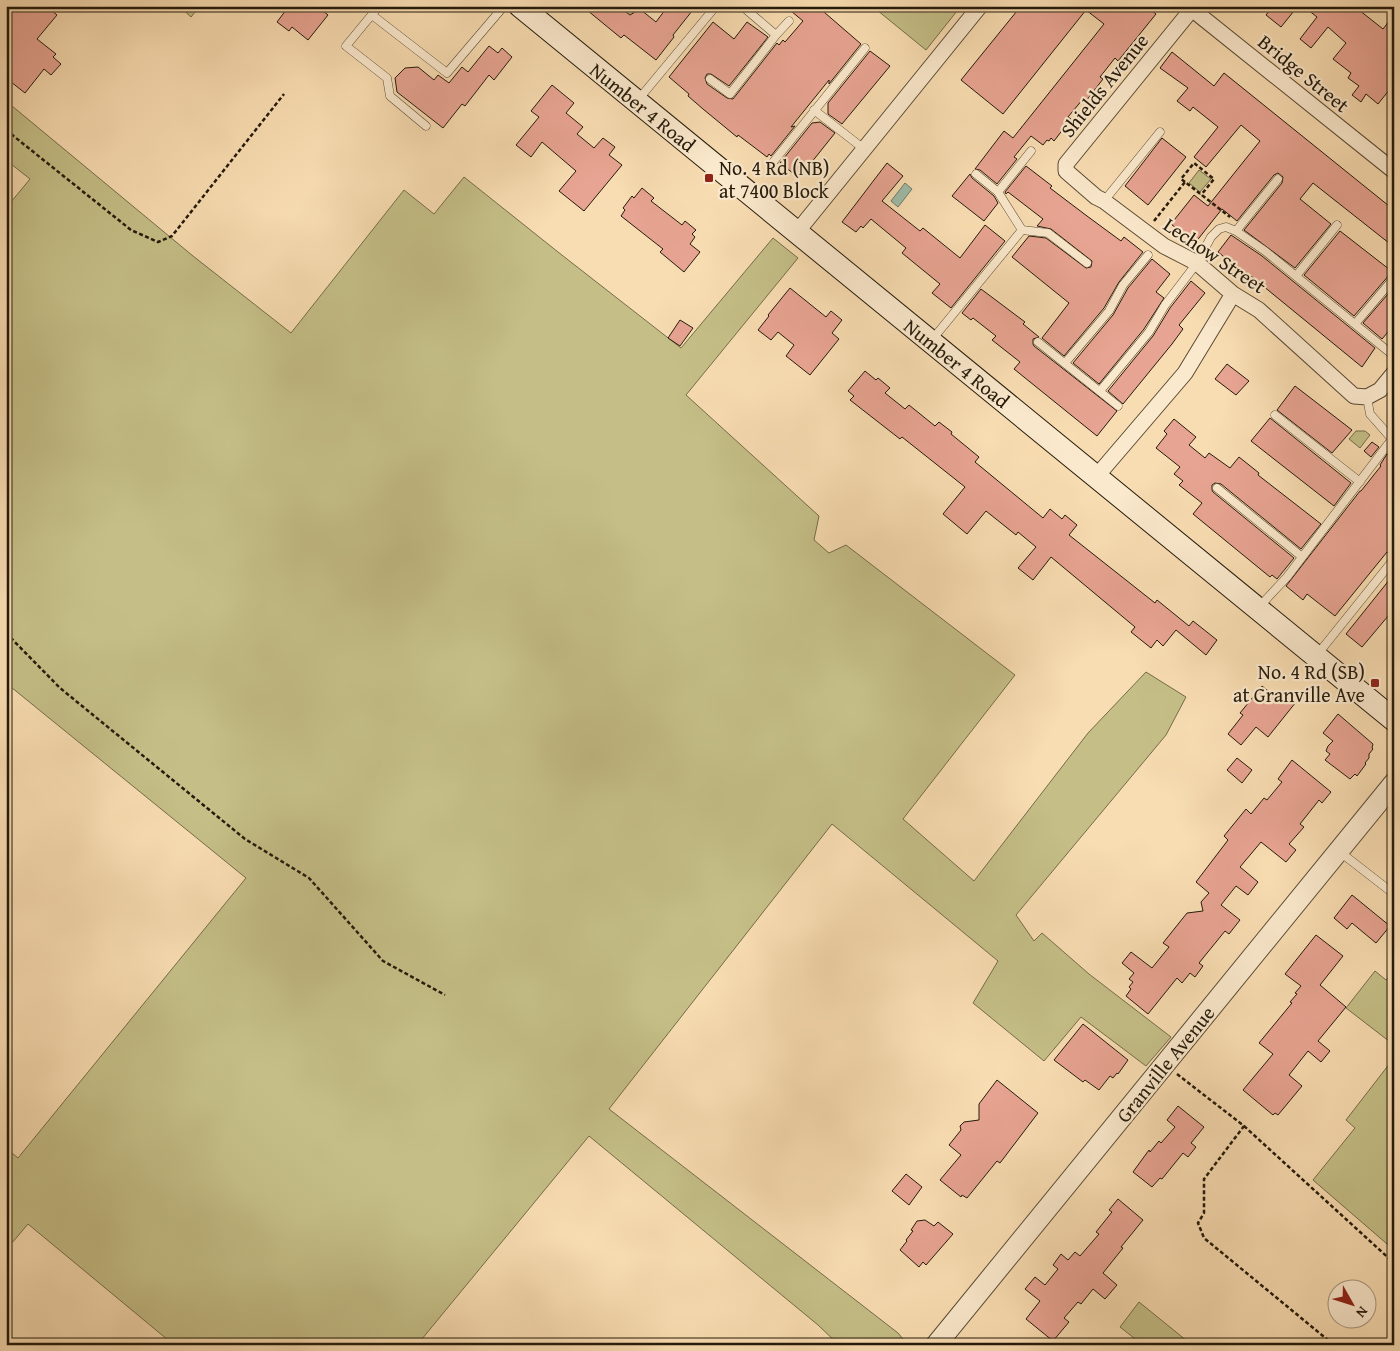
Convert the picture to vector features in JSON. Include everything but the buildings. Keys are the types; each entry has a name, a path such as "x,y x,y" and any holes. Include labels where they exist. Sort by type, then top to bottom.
{"main road":[{"name":"Number 4 Road","path":"520,6 1394,720"}],"street":[{"path":"797,232 980,6"},
{"name":"Shields Avenue","path":"1066,164 1190,8"},
{"name":"Bridge Street","path":"1190,8 1394,171"},
{"name":"Lechow Street","path":"1066,164 1066,171 1096,197 1164,246 1197,263 1233,294 1259,310 1354,396 1366,397"},
{"path":"1096,477 1185,374 1233,294"},
{"path":"1366,397 1380,390 1394,373"},
{"name":"Granville Avenue","path":"936,1345 1394,783"}],"lane":[{"path":"379,6 346,46 387,78 390,96 426,126"},
{"path":"372,15 447,73 504,6"},
{"path":"637,102 716,6"},
{"path":"743,6 776,35"},
{"path":"710,79 730,94 789,21"},
{"path":"774,161 865,48"},
{"path":"814,110 864,150"},
{"path":"1104,201 1160,132"},
{"path":"998,192 1031,151"},
{"path":"976,174 998,192 1022,230"},
{"path":"1236,231 1278,179"},
{"path":"1296,276 1337,225"},
{"path":"1100,391 1149,332 1165,305 1197,263 1211,237 1219,229 1226,227 1236,231 1265,251 1394,356"},
{"path":"1022,230 1048,233 1087,263"},
{"path":"931,341 1022,230"},
{"path":"1066,363 1109,311 1123,285 1148,255"},
{"path":"1355,324 1394,278"},
{"path":"1038,342 1118,406"},
{"path":"1257,608 1287,577 1393,438 1370,414 1366,397"},
{"path":"1275,415 1360,482"},
{"path":"1217,488 1302,556"},
{"path":"1316,656 1394,559"},
{"path":"1338,851 1394,894"}],"path":[{"path":"6,130 131,230 158,242 172,236 284,94"},
{"path":"1201,195 1214,179 1194,163 1181,179 1185,182 1201,195 1234,221 1236,231"},
{"path":"1154,221 1185,182"},
{"path":"6,633 60,688 238,832 310,878 383,961 445,995"},
{"path":"1164,1064 1244,1126 1394,1263"},
{"path":"1244,1126 1204,1179 1204,1213 1198,1222 1204,1238 1334,1345"}],"shaded area":[{"path":"179,6 200,6 191,17"},
{"path":"872,6 961,6 926,50"},
{"path":"6,101 193,256 291,333 404,190 434,214 464,177 681,348 773,238 798,258 686,395 819,516 814,540 829,553 846,545 1015,675 903,819 974,881 1088,733 1146,672 1186,697 1166,735 1016,915 1034,941 1042,933 1089,974 1171,1037 1146,1066 1081,1017 1044,1061 973,1003 998,961 832,824 609,1109 898,1333 908,1345 839,1345 818,1325 589,1136 417,1345 174,1345 28,1224 6,1250 6,1148 18,1158 246,878 6,683 6,208 30,179 6,160"},
{"path":"1199,170 1211,179 1200,192 1189,183"},
{"path":"905,183 912,189 898,207 891,201"},
{"path":"1356,431 1365,431 1370,435 1360,448 1349,439"},
{"path":"1375,971 1386,980 1394,971 1394,1045 1346,1008"},
{"path":"1394,1058 1394,1250 1313,1180 1355,1128 1346,1120"},
{"path":"1139,1302 1192,1345 1143,1345 1120,1327"}],"place":[{"name":"No. 4 Rd (NB) at 7400 Block","path":"709,178"},
{"name":"No. 4 Rd (SB) at Granville Ave","path":"1375,683"}]}
